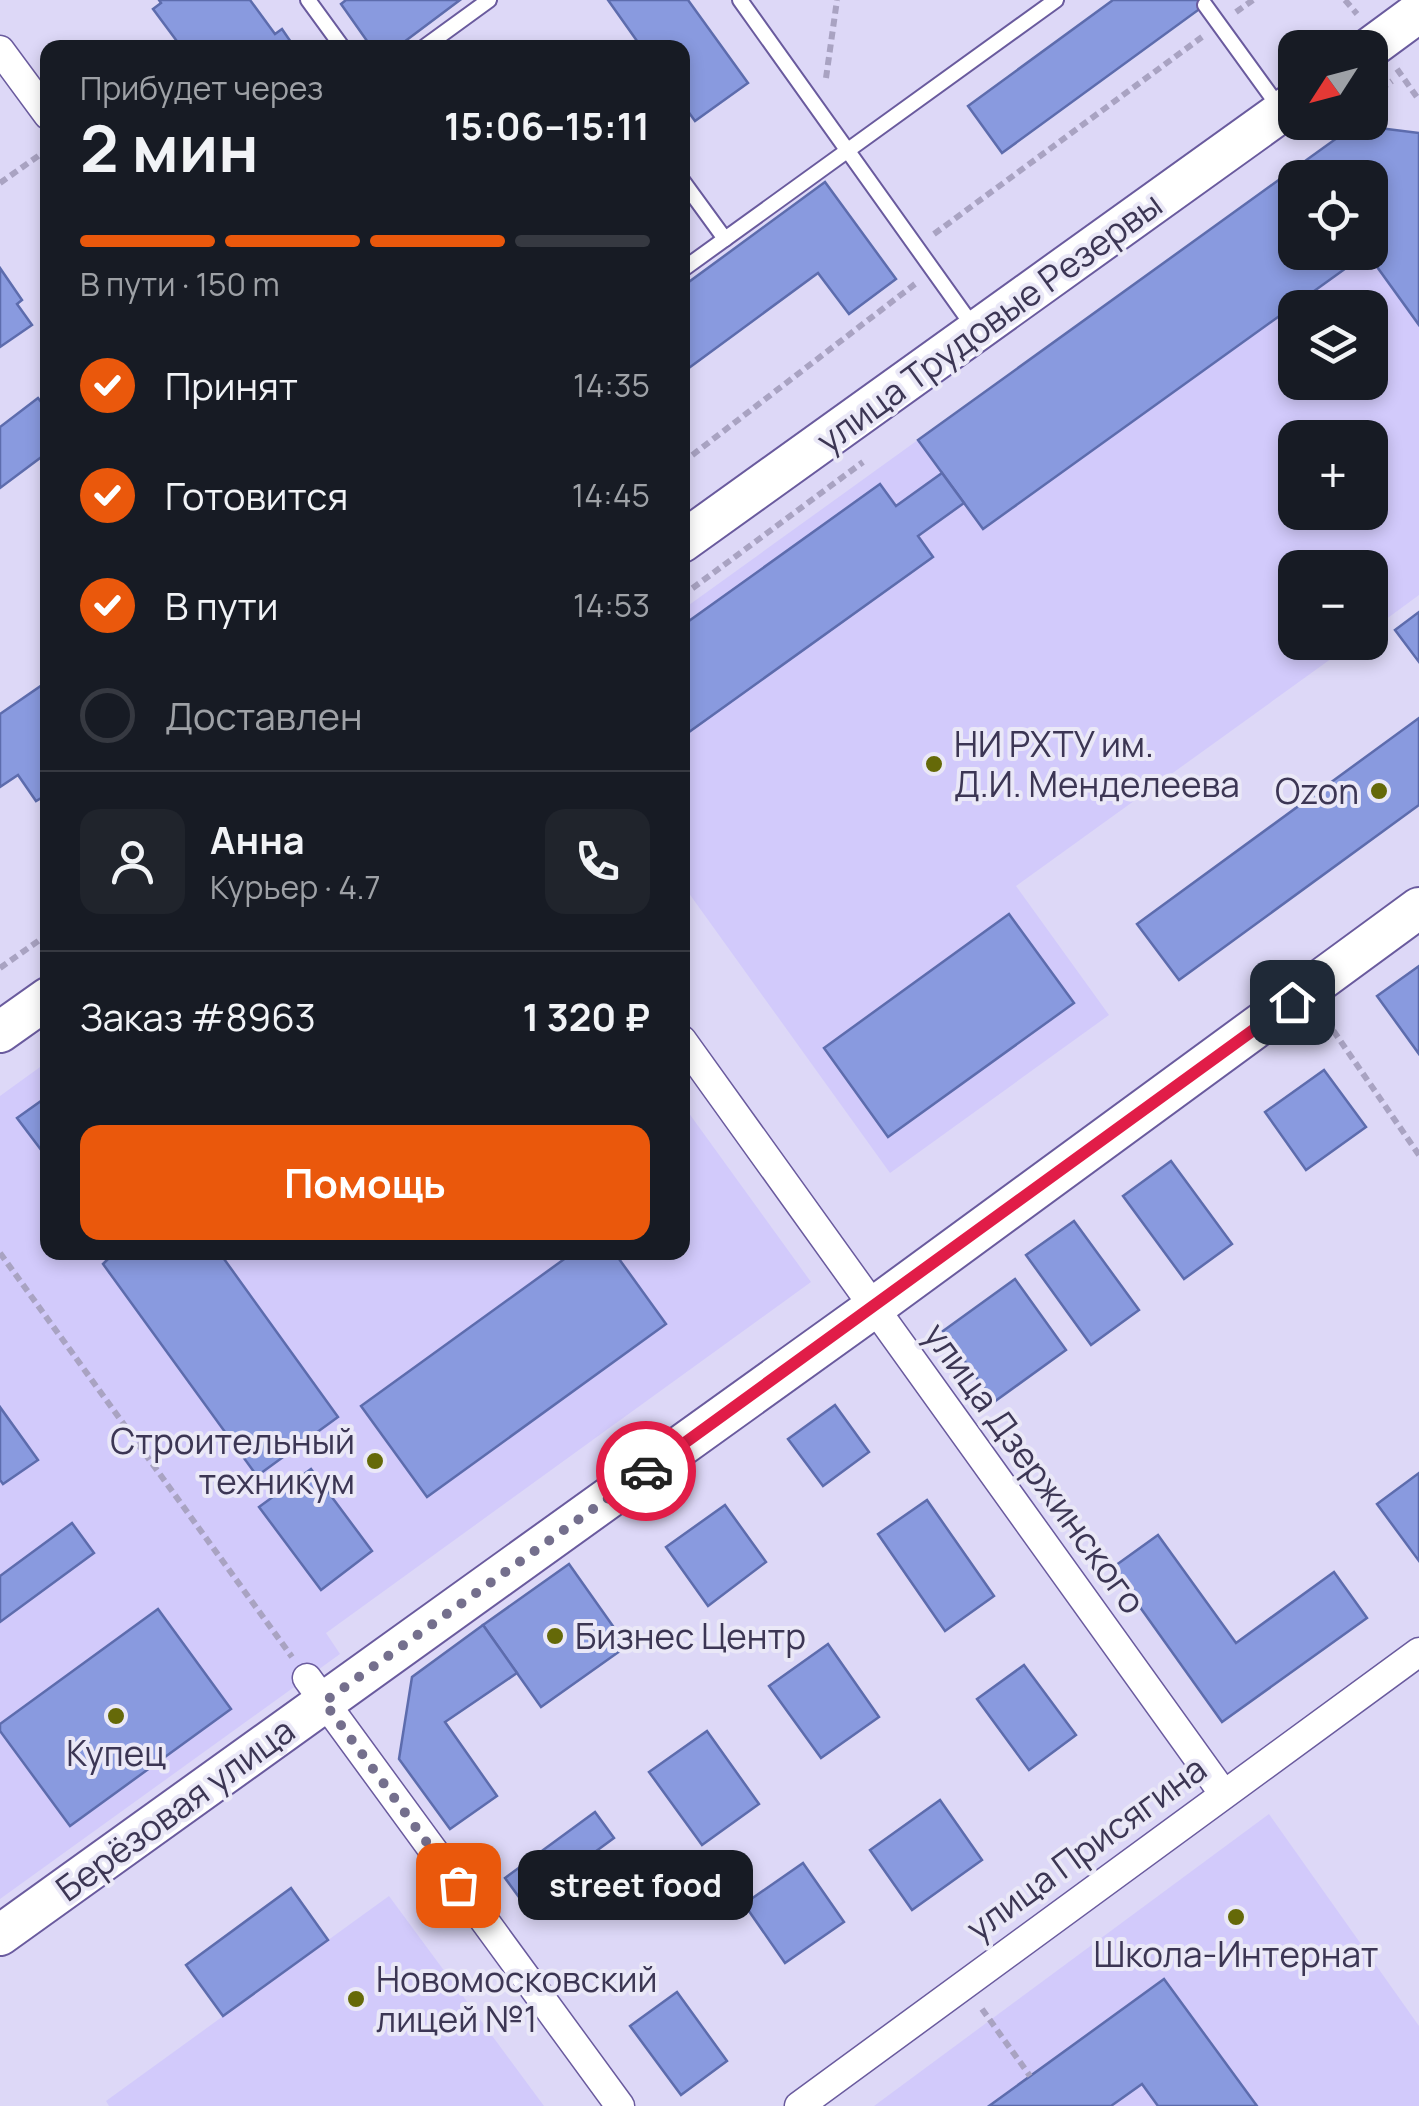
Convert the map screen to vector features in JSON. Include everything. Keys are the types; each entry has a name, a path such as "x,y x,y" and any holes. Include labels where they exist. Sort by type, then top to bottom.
{"street":[{"path":"1388,34 1409,18"},
{"path":"0,50 40,104"},
{"name":"улица Трудовые Резервы","path":"690,536 1278,115"},
{"name":"Берёзовая улица","path":"0,1935 316,1690 873,1308 1419,908"},
{"path":"0,1032 40,1004"},
{"name":"улица Дзержинского","path":"690,1051 1223,1793"},
{"name":"улица Присягина","path":"798,2106 1419,1652"},
{"path":"316,1690 620,2106"}],"lane":[{"path":"308,0 337,40"},
{"path":"434,40 489,0"},
{"path":"740,0 976,332"},
{"path":"690,264 1056,0"},
{"path":"1205,5 1278,94"},
{"path":"690,191 725,239"}],"path":[{"path":"822,114 837,0"},
{"path":"917,247 1253,0"},
{"path":"1388,84 1401,74"},
{"path":"0,184 40,155"},
{"path":"690,457 933,270"},
{"path":"0,968 40,940"},
{"path":"1325,1017 1419,1155"},
{"path":"0,1254 316,1690"},
{"path":"964,1984 1030,2076"}],"shaded area":[{"name":"НИ РХТУ им. Д.И. Менделеева","path":"1388,129 1419,133 1419,595 1388,618 1388,550 1278,550 1278,660 1329,660 1016,886 1109,1015 890,1173 690,895 690,604 1278,180 1278,270 1388,270 1388,160 1306,160 1334,140 1388,140"},
{"path":"40,1067 40,1260 690,1260 690,1115 811,1282 326,1633 340,1654 0,1899 0,1096"},
{"name":"Школа-Интернат","path":"1269,1814 1419,2026 1419,2106 874,2106"},
{"name":"Новомосковский лицей №1","path":"389,1896 544,2106 109,2106 106,2101"}],"building":[{"path":"159,0 250,0 275,34 282,29 290,40 176,40 153,9 161,3"},
{"path":"346,0 460,0 407,40 366,40 341,4"},
{"path":"608,0 688,0 748,83 695,121 690,114 690,40 636,40"},
{"path":"1113,0 1202,0 1205,5 1002,153 968,106"},
{"path":"1388,129 1419,133 1419,325 1379,270 1388,270 1388,160 1306,160 1334,140 1388,140"},
{"path":"1278,181 1278,270 1343,270 1316,290 1278,290 1278,317 983,529 918,440"},
{"path":"825,182 896,279 849,314 818,273 690,367 690,281"},
{"path":"0,268 22,300 17,304 32,325 0,347"},
{"path":"38,398 40,401 40,458 0,488 0,427"},
{"path":"942,473 964,503 918,536 933,557 690,731 690,620 880,484 896,506"},
{"path":"1419,612 1419,662 1395,630"},
{"path":"40,686 40,799 36,801 18,775 0,787 0,714"},
{"path":"1419,718 1419,805 1179,980 1137,924"},
{"path":"1009,914 1074,1003 888,1137 824,1048"},
{"path":"1419,966 1419,1054 1377,996"},
{"path":"1324,1070 1366,1127 1306,1170 1265,1112"},
{"path":"40,1102 40,1148 17,1118"},
{"path":"1171,1161 1232,1244 1184,1279 1123,1196"},
{"path":"1074,1221 1139,1310 1091,1345 1026,1255"},
{"path":"107,1260 225,1260 338,1417 257,1476 103,1264"},
{"path":"563,1260 620,1260 666,1324 427,1497 361,1406"},
{"path":"1015,1279 1066,1350 994,1402 943,1331"},
{"path":"835,1405 869,1452 823,1486 788,1439"},
{"path":"0,1407 38,1460 3,1484 0,1480"},
{"path":"311,1469 372,1551 321,1590 259,1507"},
{"path":"1419,1473 1419,1561 1377,1504"},
{"path":"927,1500 994,1596 945,1631 878,1534"},
{"path":"725,1505 766,1562 708,1606 666,1547"},
{"path":"72,1523 94,1553 0,1622 0,1576"},
{"path":"1158,1535 1236,1643 1334,1572 1367,1618 1222,1722 1112,1568"},
{"name":"Бизнес Центр","path":"569,1564 627,1646 541,1707 483,1625"},
{"name":"Купец","path":"158,1609 231,1709 70,1826 0,1731 0,1724"},
{"path":"483,1625 517,1673 445,1722 497,1796 450,1829 399,1759 412,1677"},
{"path":"828,1644 879,1717 821,1758 769,1686"},
{"path":"1024,1665 1076,1735 1029,1770 977,1699"},
{"path":"707,1731 759,1804 702,1845 649,1772"},
{"path":"940,1800 982,1860 912,1910 870,1850"},
{"path":"595,1812 614,1838 524,1904 505,1878"},
{"path":"803,1863 844,1922 785,1963 744,1904"},
{"path":"291,1888 328,1940 223,2016 186,1965"},
{"path":"1164,1979 1257,2106 1158,2106 1142,2084 1111,2106 989,2106"},
{"path":"677,1992 727,2061 681,2095 630,2026"}],"way so far":[{"path":"458,1885 324,1702 646,1471"}],"place":[{"name":"НИ РХТУ им. Д.И. Менделеева","path":"934,764"},
{"name":"Ozon","path":"1379,791"},
{"name":"Строительный техникум","path":"375,1461"},
{"name":"Бизнес Центр","path":"555,1636"},
{"name":"Купец","path":"116,1716"},
{"name":"street food","path":"458,1885"},
{"name":"Школа-Интернат","path":"1236,1917"},
{"name":"Новомосковский лицей №1","path":"356,1999"}],"route":[{"path":"646,1471 1292,1002"}]}
